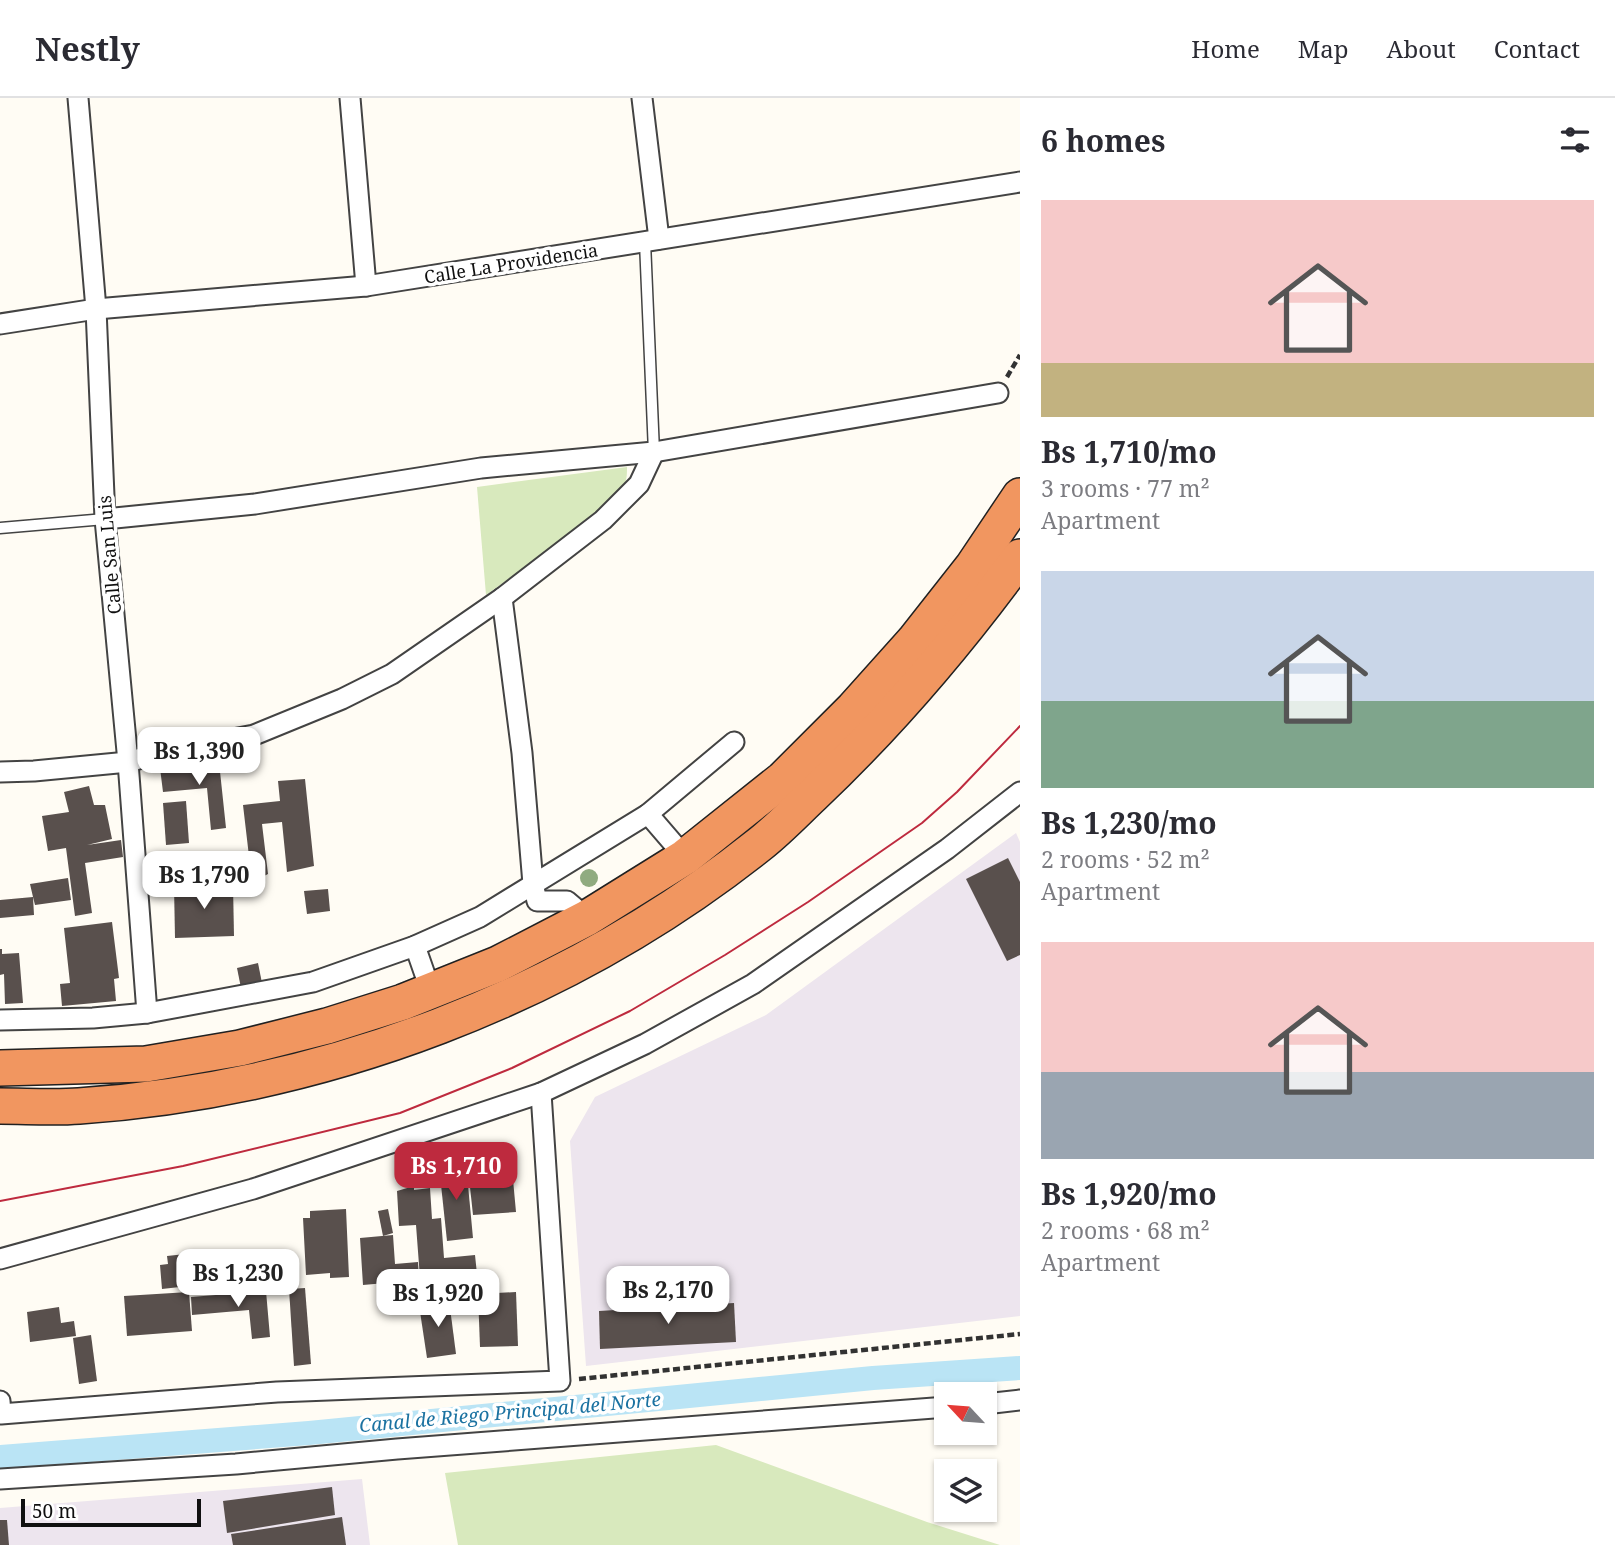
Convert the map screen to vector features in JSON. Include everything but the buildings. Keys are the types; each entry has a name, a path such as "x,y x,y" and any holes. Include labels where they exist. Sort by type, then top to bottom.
{"highway":[{"path":"0,1068 146,1064 240,1048 327,1026 403,1002 498,964 587,918 685,857 783,779 854,708 914,641 973,566 1020,496"},
{"path":"0,1106 76,1107 160,1098 260,1079 359,1054 518,995 681,902 762,843 841,769 931,673 1020,557"}],"street":[{"name":"Calle San Luis","path":"78,98 96,309 105,519 128,762 147,1013"},
{"path":"351,98 366,286"},
{"path":"642,98 652,240"},
{"name":"Calle La Providencia","path":"0,324 96,309 366,286 1020,182"},
{"path":"105,519 255,504 481,468 654,452 998,393"},
{"path":"0,772 128,762 163,752 254,735 342,699 392,674 502,598 603,520 639,484 654,452"},
{"path":"502,598 537,901 567,901 587,918"},
{"path":"0,1020 93,1018 147,1013 313,982 415,946 480,917 648,814 734,742"},
{"path":"0,1259 253,1189 541,1093 645,1044 753,984 947,849 1020,792"},
{"path":"648,814 685,857"},
{"path":"415,946 430,989"},
{"path":"0,1410 277,1392 560,1381 541,1093"},
{"path":"998,1403 1020,1400"},
{"path":"0,1479 236,1464 934,1408"}],"lane":[{"path":"652,240 654,452"},
{"path":"0,528 105,519"}],"path":[{"path":"560,1381 1020,1334"}],"shaded area":[{"path":"1016,833 1020,842 1020,1316 586,1366 570,1141 595,1097 766,1015"},
{"path":"362,1479 370,1545 0,1545 0,1508"}],"green space":[{"path":"627,467 625,483 603,507 486,595 477,487"},
{"path":"716,1445 927,1522 1000,1545 458,1545 445,1473"}],"waterway":[{"name":"Canal de Riego Principal del Norte","path":"0,1457 309,1433 873,1378 1020,1368"}],"tram line":[{"path":"0,1201 183,1166 400,1113 512,1068 630,1011 808,902 922,823 957,792 1020,726"}]}
